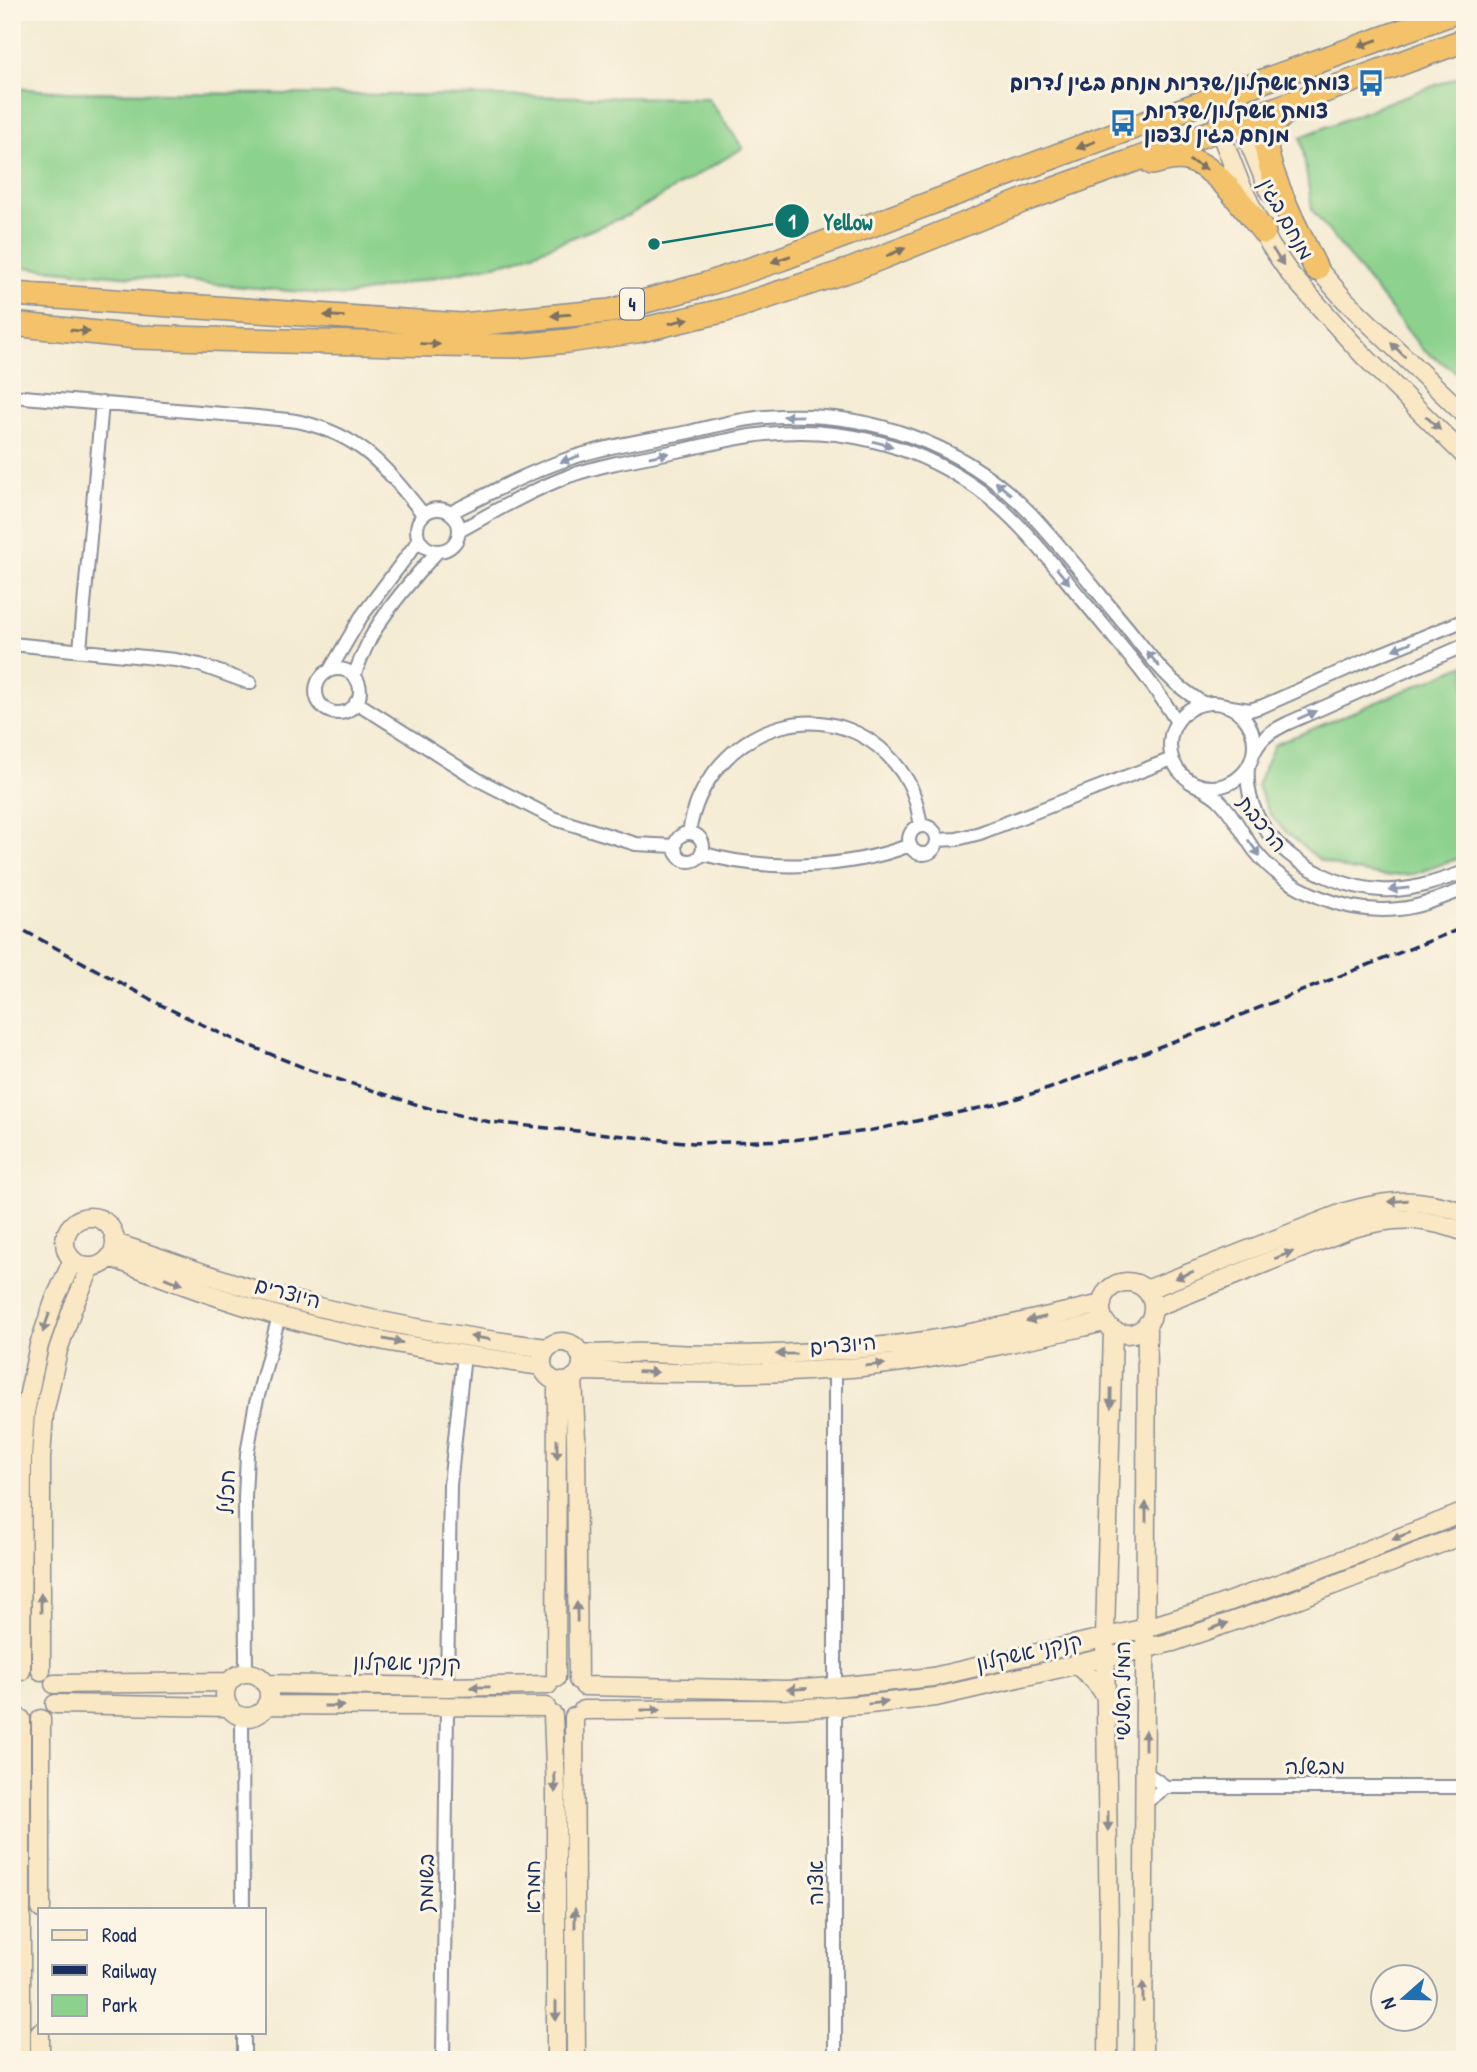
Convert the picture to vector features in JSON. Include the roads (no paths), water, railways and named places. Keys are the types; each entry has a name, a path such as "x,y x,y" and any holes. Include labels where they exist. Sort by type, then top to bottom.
{"highway":[{"name":"4","path":"12,294 461,325 610,311 707,284 794,254 1219,96 1456,12"},
{"name":"4","path":"12,324 136,337 516,346 637,331 726,310 853,269 1084,178 1465,40"},
{"path":"1312,95 1280,116 1267,135 1265,149 1272,172 1316,269"},
{"path":"1084,178 1173,158 1190,160 1206,168 1227,187 1264,232"}],"street":[{"name":"מנחם בגין","path":"1219,96 1229,125 1240,183 1270,245 1290,274 1363,355 1465,456"},
{"name":"מנחם בגין","path":"1229,125 1293,240 1316,269 1465,415"},
{"path":"12,396 285,420 322,428 347,438 368,452 391,474 423,514"},
{"path":"80,650 102,403"},
{"path":"450,513 528,475 594,451 764,417 828,416 903,432 976,468 1009,493 1063,550 1168,677 1204,704"},
{"path":"459,531 535,490 569,476 599,467 731,440 765,434 827,433 897,447 968,482 1019,525 1158,691 1177,722"},
{"path":"439,509 450,513 458,522 457,539 453,546 446,550 429,550 419,540 416,529 418,521 430,510 439,509"},
{"path":"330,670 347,671 358,683 360,692 356,702 345,711 337,713 322,706 317,698 318,682 330,670 361,617 419,540"},
{"path":"354,676 376,628 408,584 437,552"},
{"path":"1465,620 1263,706 1250,710 1218,703 1204,704 1189,710 1177,722 1171,736 1172,759 1182,775 1191,782 1203,787 1229,785 1240,778 1248,768 1258,744 1268,733 1465,645"},
{"path":"12,644 176,660 200,665 250,683"},
{"path":"356,702 477,779 555,818 636,844 675,846"},
{"path":"1230,707 1242,715 1250,726 1254,754"},
{"path":"689,833 696,803 708,780 737,747 771,729 811,722 849,730 866,738 881,750 908,781 921,826"},
{"path":"937,840 957,839 980,833 1172,759"},
{"name":"הרכבת","path":"1248,768 1248,792 1257,818 1274,841 1294,859 1327,877 1357,887 1382,891 1415,887 1465,872"},
{"name":"הרכבת","path":"1191,782 1216,798 1231,813 1256,852 1274,871 1331,901 1370,910 1400,909 1431,902 1465,889"},
{"path":"921,826 929,827 937,840 936,846 928,853 917,852 910,845 910,834 921,826"},
{"path":"689,833 695,834 702,842 701,853 694,860 683,859 676,852 675,846 680,837 689,833"},
{"path":"701,853 740,862 809,863 874,857 910,845"},
{"path":"1146,1290 1345,1212 1376,1203 1407,1200 1439,1204 1465,1213"},
{"path":"94,1217 103,1221 114,1234 113,1250 100,1265 80,1265 73,1260 66,1247 66,1235 77,1220 94,1217"},
{"path":"1150,1316 1350,1229 1380,1221 1407,1218 1436,1222 1465,1232"},
{"name":"היוצרים","path":"113,1250 177,1282 279,1316 464,1355 542,1366"},
{"name":"היוצרים","path":"113,1250 307,1304 451,1334 547,1348"},
{"path":"73,1260 55,1299 39,1345 25,1412 16,1674 32,1669 47,1678 229,1682"},
{"path":"21,2060 17,1716 30,1721 41,1718 48,1714 55,1704 56,1695 47,1678 41,1458 44,1414 58,1350 91,1267"},
{"path":"1125,1282 1146,1290 1152,1301 1150,1316 1142,1329 1134,1333 1121,1333 1107,1318 1107,1291 1116,1284 1125,1282"},
{"name":"חכליל","path":"246,1673 247,1454 255,1408 279,1316"},
{"name":"המיל השלישי","path":"1143,2060 1146,1803 1144,1649 1150,1316"},
{"name":"המיל השלישי","path":"1107,1318 1105,1637 1108,2060"},
{"name":"היוצרים","path":"572,1371 704,1374 799,1372 887,1364 986,1349 1107,1318"},
{"name":"היוצרים","path":"572,1371 717,1355 798,1353 885,1346 983,1331 1107,1318"},
{"path":"572,1371 547,1375 542,1366 547,1348 555,1343 570,1343 572,1371 576,1438 581,1683 587,1699 579,1714 563,1719 549,1711 544,1696 552,1681 572,1371"},
{"path":"447,1688 450,1485 464,1355"},
{"path":"835,1369 835,1687"},
{"name":"קנקני אשקלון","path":"581,1683 786,1690 933,1677 1146,1628 1211,1608 1465,1512"},
{"name":"קנקני אשקלון","path":"579,1714 787,1709 936,1697 1173,1642 1293,1601 1465,1534"},
{"path":"1145,1589 1157,1609 1172,1620"},
{"path":"1071,1646 1106,1611"},
{"path":"1145,1687 1153,1666 1173,1642"},
{"path":"1075,1664 1101,1686 1107,1699"},
{"path":"55,1704 235,1712 256,1715 266,1706 269,1695 265,1684 257,1676 246,1673 229,1682 225,1694 235,1712 243,1908"},
{"path":"552,1681 567,1676 581,1683"},
{"name":"קנקני אשקלון","path":"265,1684 447,1688 552,1681"},
{"name":"קנקני אשקלון","path":"266,1706 447,1707 549,1711"},
{"name":"אצוה","path":"835,1706 835,2060"},
{"name":"בשומת","path":"443,2060 447,1707"},
{"name":"חמרא","path":"549,1711 556,1791 556,2060"},
{"name":"חמרא","path":"576,2060 579,1714"},
{"path":"41,1718 41,1908"},
{"path":"1145,1769 1166,1787 1146,1803"},
{"name":"מבשלה","path":"1166,1787 1465,1787"},
{"path":"40,2034 40,2060"},
{"path":"244,2034 244,2060"}],"railway":[{"path":"12,924 161,1005 226,1036 312,1071 428,1108 490,1122 693,1143 791,1140 868,1131 994,1105 1048,1089 1465,927"}],"place":[{"name":"צומת אשקלון/שדרות מנחם בגין לדרום","path":"1371,83"},
{"name":"צומת אשקלון/שדרות מנחם בגין לצפון","path":"1123,123"},
{"name":"Yellow","path":"654,244"}]}
